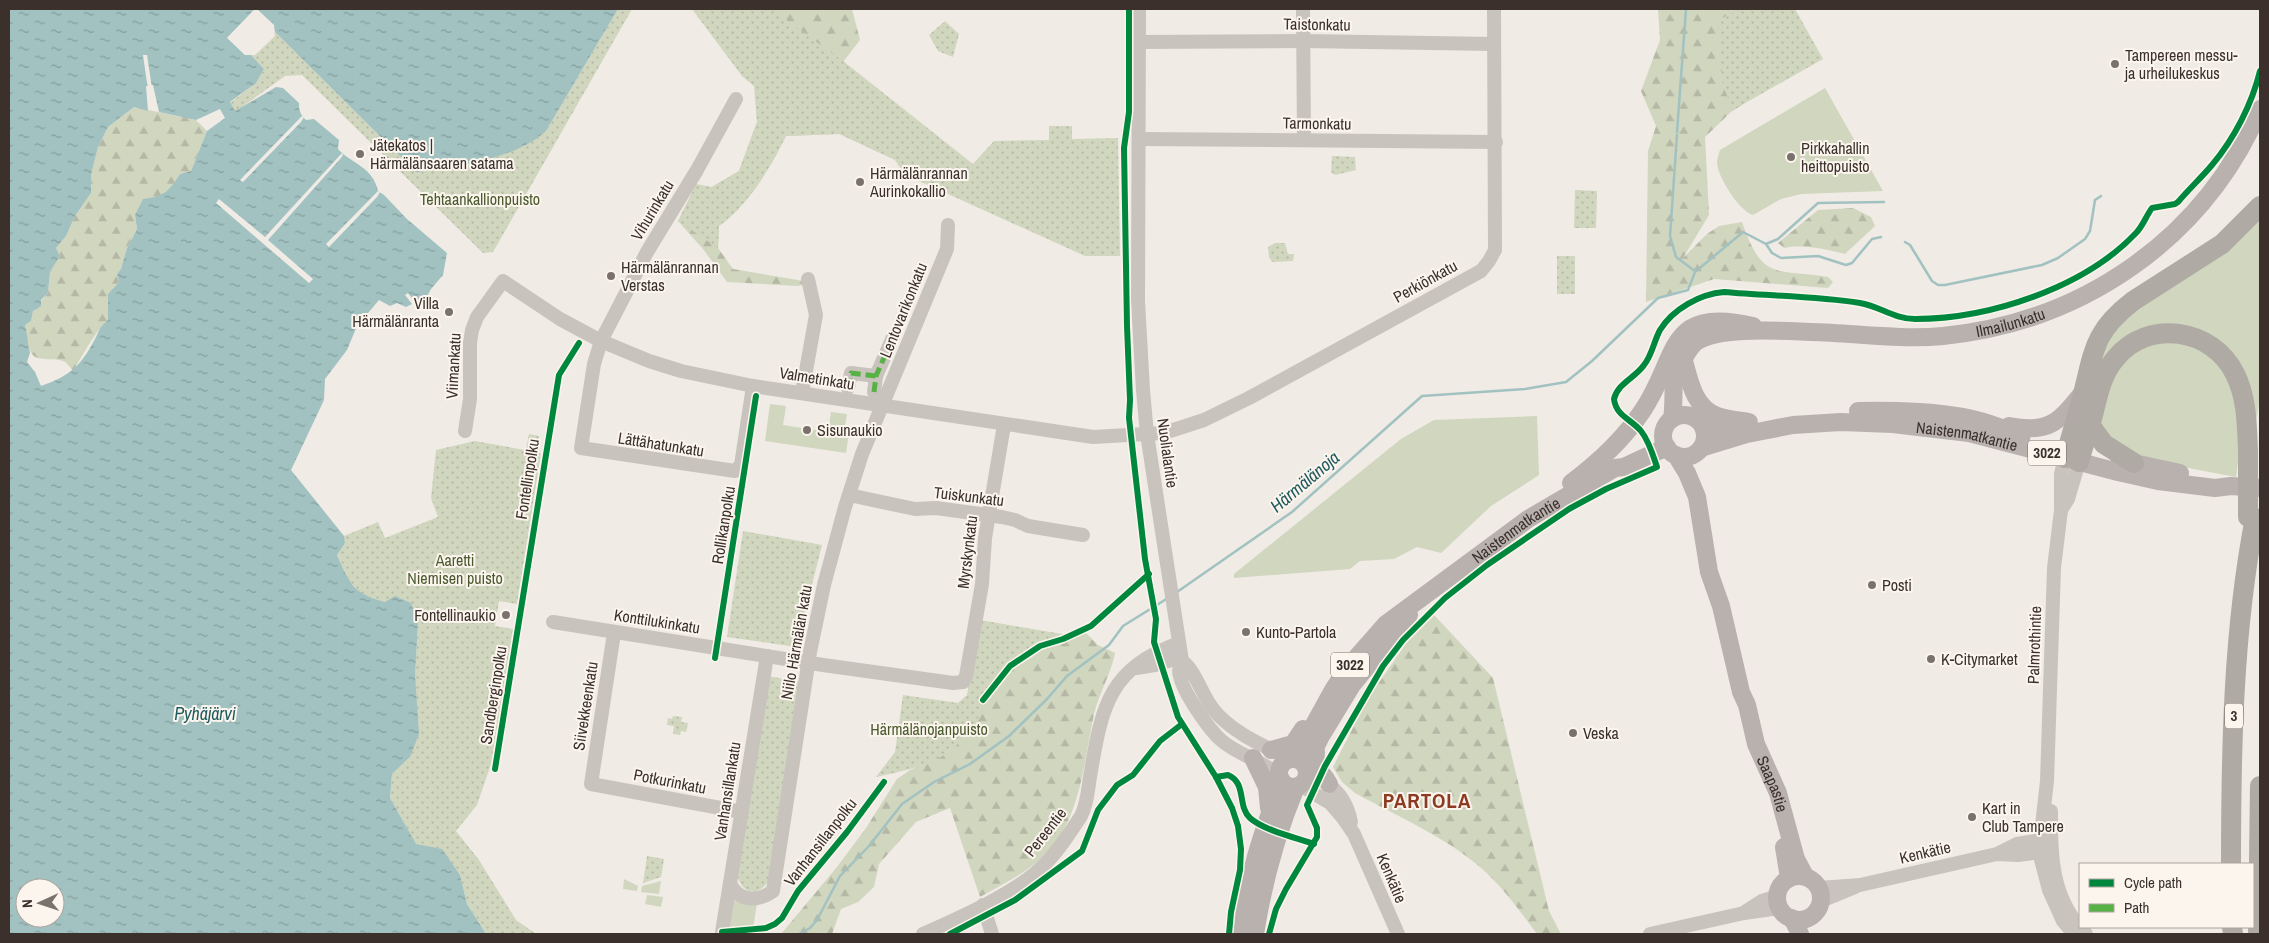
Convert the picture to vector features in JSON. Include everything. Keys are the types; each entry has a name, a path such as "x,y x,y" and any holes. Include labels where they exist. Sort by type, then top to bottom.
{"highway":[{"path":"2074,455 2087,371 2102,332 2133,301 2222,244 2260,206"},
{"path":"2074,455 2090,425 2104,376 2115,358 2139,339 2158,334 2181,333 2193,336 2222,354 2235,372 2243,397 2252,518"},
{"path":"2090,425 2104,444 2134,463"},
{"name":"3","path":"2232,863 2234,722 2245,569 2260,477"},
{"path":"2258,934 2260,786"}],"main road":[{"name":"Ilmailunkatu","path":"1668,424 1674,381 1693,344 1708,336 1734,332 1773,331 1896,337 1943,336 2008,324 2051,310 2118,278 2139,264 2181,227 2205,199 2235,156 2260,109"},
{"path":"1541,510 1550,498 1595,465 1623,437 1652,396 1677,340 1688,330 1704,322 1726,320 1773,331"},
{"path":"1668,424 1664,436 1685,451 1705,434 1686,401 1682,390 1684,361"},
{"path":"1684,361 1692,392 1706,410 1721,417 1755,424"},
{"path":"1993,425 2032,429 2046,427 2065,415 2083,392"},
{"name":"Naistenmatkantie","path":"1700,423 1724,430 1820,414 1893,411 1952,416 1993,425 2074,455 2158,481 2215,488 2231,486 2260,488"},
{"name":"3022","path":"1668,424 1684,415 1700,423"},
{"name":"Naistenmatkantie","path":"1615,468 1777,427 1825,422 1862,422 1969,433 2074,455 2134,463 2216,480 2231,486"},
{"name":"Naistenmatkantie","path":"1296,775 1321,712 1349,666 1386,624 1541,510 1615,468 1668,424"},
{"name":"Saapastie","path":"1685,451 1687,473 1697,497 1709,572 1718,594 1741,692 1740,709 1746,736 1756,767 1775,809 1787,862 1797,877"},
{"name":"Naistenmatkantie","path":"1242,934 1251,880 1269,814 1317,747 1334,711 1352,685 1422,599"},
{"path":"1271,750 1293,744 1310,717 1321,712"},
{"path":"1317,747 1316,765 1319,773 1329,784"},
{"path":"1252,758 1267,787 1269,814"},
{"path":"1255,934 1261,894 1274,847 1280,844 1298,798 1296,775"},
{"path":"1797,877 1816,883 1820,894 1819,907 1795,918 1780,888 1797,877"}],"street":[{"name":"Nuolialantie","path":"1139,9 1138,301 1147,434 1182,659 1180,677 1198,711 1210,728 1224,742 1252,758 1296,775"},
{"path":"1303,9 1304,140"},
{"name":"Perkiönkatu","path":"1147,434 1164,433 1204,420 1250,398 1481,271 1495,250 1494,9"},
{"name":"Taistonkatu","path":"1139,42 1304,41 1494,44"},
{"name":"Vihurinkatu","path":"581,448 594,364 601,341 647,252 697,170 736,99"},
{"name":"Tarmonkatu","path":"1139,139 1496,142"},
{"name":"Lentovarikonkatu","path":"883,406 947,249 948,225"},
{"path":"802,393 816,315 808,279"},
{"name":"Valmetinkatu","path":"503,281 560,319 601,341 664,366 697,376 1004,425 1093,437 1147,434"},
{"name":"Viimankatu","path":"466,431 470,398 470,343 472,330 477,318 503,281"},
{"path":"874,392 876,376 893,337"},
{"path":"848,388 850,373 876,376"},
{"name":"Lättähatunkatu","path":"581,448 735,471 741,465 753,386"},
{"name":"Niilo Härmälän katu","path":"730,883 733,890 743,897 760,898 773,891 809,662 824,585 862,454 883,406"},
{"name":"Myrskynkatu","path":"963,682 966,676 982,584 985,538 1004,425"},
{"name":"Palmrothintie","path":"2074,455 2068,499 2061,510 2053,585 2047,781 2050,802 2045,845 2049,890 2063,921 2074,934"},
{"name":"Tuiskunkatu","path":"849,495 915,509 936,508 1015,520 1028,526 1083,535"},
{"name":"Konttilukinkatu","path":"553,622 767,656 953,683 963,682"},
{"name":"Siivekkeenkatu","path":"591,784 614,632"},
{"name":"Pereentie","path":"923,934 983,905 1042,867 1068,836 1082,813 1101,722 1108,698 1118,681 1157,652 1179,643"},
{"name":"Vanhansillankatu","path":"722,932 767,656"},
{"name":"Nuolialantie","path":"1182,659 1188,664 1202,695 1218,715 1234,728 1271,750 1296,775"},
{"path":"1134,668 1182,659"},
{"name":"Kenkätie","path":"1296,775 1329,784 1344,801 1349,812 1354,834 1398,934"},
{"name":"Kenkätie","path":"1296,775 1336,808 1354,834"},
{"name":"Potkurinkatu","path":"591,784 742,812"},
{"name":"Kenkätie","path":"1820,894 1998,854 2017,844 2045,845"},
{"name":"Palmrothintie","path":"2045,845 2062,898 2071,916 2079,926"},
{"path":"1650,934 1744,913 1762,901 1795,918"},
{"path":"983,905 992,934"}],"green space":[{"name":"Tehtaankallionpuisto","path":"618,9 632,9 493,252 483,253 302,75 285,76 235,112 230,103 256,83 264,69 251,55 255,55 275,36 274,31 416,172 463,167 546,131"},
{"path":"692,9 771,9 843,61 973,164 994,141 1049,140 1049,126 1072,126 1072,139 1118,138 1120,256 1085,256 904,174 895,160 839,134 786,136 758,185 740,207 719,226 718,248 678,221 696,184 712,187 739,171 757,122 754,86 742,76"},
{"path":"722,9 852,9 860,40 843,62 885,95 839,134 786,136 758,185 740,207 719,226 718,248 733,269 815,283 798,286 727,282 703,249 678,221 692,214 712,187 739,171 757,122 755,86 742,76"},
{"path":"1658,9 1774,9 1751,99 1731,112 1705,137 1709,215 1683,258 1707,234 1719,226 1742,222 1757,255 1764,263 1773,269 1828,277 1833,282 1828,288 1714,279 1646,302 1648,151 1656,126 1641,91 1660,40"},
{"path":"1741,9 1795,9 1823,59 1733,110 1723,86 1718,20"},
{"path":"945,21 959,34 953,57 938,51 929,35"},
{"name":"Pirkkahallin heittopuisto","path":"1825,88 1883,191 1801,194 1781,199 1753,215 1747,212 1735,200 1721,176 1717,162 1720,150"},
{"path":"134,107 196,120 207,131 191,171 180,174 175,184 135,215 137,229 127,248 121,269 117,274 119,282 108,294 108,321 94,337 73,371 61,360 41,359 33,355 28,345 25,325 31,321 33,311 48,293 50,272 60,256 56,248 66,236 75,216 91,193 91,175 98,147 108,127"},
{"path":"1332,156 1355,157 1356,170 1335,175 1331,172"},
{"path":"1575,190 1597,191 1596,228 1574,228"},
{"path":"1853,208 1871,217 1875,226 1845,254 1807,247 1784,248 1778,243 1818,210"},
{"path":"2260,216 2260,399 2255,426 2247,390 2172,325 2098,379 2094,363 2112,331 2134,310"},
{"path":"1275,243 1285,243 1288,254 1294,254 1293,261 1272,262 1269,257 1268,247"},
{"path":"1557,256 1575,256 1575,294 1557,294"},
{"path":"2156,340 2207,348 2235,388 2239,454 2236,477 2170,464 2133,454 2109,442 2105,436 2099,425 2108,379 2131,353"},
{"path":"770,404 786,406 783,425 828,432 831,412 847,414 844,432 849,433 846,453 765,441"},
{"path":"1537,416 1539,475 1491,506 1441,553 1417,547 1394,559 1360,561 1350,569 1234,578 1234,574 1401,439 1434,420"},
{"path":"529,434 539,436 537,450 526,449"},
{"name":"Aaretti Niemisen puisto","path":"475,441 541,453 517,604 499,601 495,626 513,629 491,764 477,805 456,831 479,860 516,920 536,934 486,934 467,904 460,875 416,845 390,798 392,774 410,757 418,623 385,602 363,596 349,581 337,554 345,543 344,536 378,522 385,538 438,517 431,498 436,450"},
{"path":"743,531 822,545 796,647 727,637"},
{"path":"1434,615 1493,678 1549,911 1561,934 1537,934 1503,891 1467,856 1420,827 1355,793 1342,782 1333,767 1367,700 1407,642"},
{"name":"Härmälänojanpuisto","path":"980,620 1062,634 1066,643 1024,661 1004,679 972,727 949,752 940,758 919,766 876,777 895,752 903,695 958,703 967,695"},
{"path":"1086,633 1098,645 1115,653 1094,714 1080,788 1074,806 1058,839 1040,860 1024,872 980,897 950,808 916,822 879,864 874,887 858,902 841,909 832,934 781,934 837,867 866,828 897,779 910,770 942,756 1013,669 1043,650"},
{"path":"768,676 801,682 768,882 759,890 751,891 743,887 737,876"},
{"path":"673,716 682,717 681,722 688,723 686,732 681,731 680,735 673,734 674,726 667,725 668,718 672,719"},
{"path":"647,856 664,859 661,877 643,883"},
{"path":"624,879 638,886 637,891 623,889"},
{"path":"661,881 659,894 641,892 642,886"},
{"path":"647,895 663,897 661,907 645,904"},
{"path":"732,900 757,904 753,928 732,929 728,927"}],"water":[{"name":"Pyhäjärvi","path":"9,9 255,9 228,37 245,55 251,55 264,69 256,83 230,102 235,111 276,87 283,88 299,103 302,116 306,120 314,119 339,140 338,149 372,176 378,191 447,253 443,275 431,289 422,306 415,302 408,293 405,295 412,304 406,307 397,303 390,306 379,300 357,326 347,350 325,379 324,400 291,470 344,536 345,543 337,555 354,586 374,599 385,602 395,596 411,603 418,623 415,675 419,734 410,757 392,774 390,798 416,844 442,849 460,875 467,904 486,934 9,934","holes":["153,85 159,112 196,120 220,109 225,118 207,131 191,171 180,174 173,185 160,195 143,199 135,215 137,229 127,248 121,269 117,274 119,282 108,294 108,320 100,329 85,356 74,369 60,378 41,386 35,372 27,362 30,353 25,325 31,321 33,311 41,306 41,300 48,293 50,272 60,256 56,248 66,236 75,216 91,193 91,175 98,147 108,127 134,107 148,111 146,86"]},
{"path":"257,9 618,9 546,131 534,140 503,155 449,168 416,172 274,31 274,25"}],"pier":[{"path":"255,9 274,25 275,34 272,26 256,11 231,37 246,53 254,55 245,55 227,38"},
{"path":"143,55 147,55 152,88 149,88 147,83"},
{"path":"302,116 304,117 301,122 243,182 240,180"},
{"path":"342,153 341,158 268,240 313,279 309,283 216,203 219,199 265,237"},
{"path":"378,191 380,192 377,197 329,247 326,244"}],"waterway":[{"path":"1677,132 1686,9"},
{"path":"1677,135 1670,236 1676,257 1695,271"},
{"path":"1905,242 1910,245 1932,281 1938,285 2042,265 2058,258 2085,239 2090,231 2095,200 2101,196"},
{"name":"Härmälänoja","path":"1177,592 1292,512 1422,396 1525,389 1566,382 1592,361 1658,298 1688,290 1695,272 1743,232 1766,244 1778,239 1818,203 1884,202"},
{"path":"1766,244 1772,253 1781,258 1818,256 1846,265 1852,263 1872,239 1881,237"},
{"name":"Härmälänoja","path":"799,934 810,928 817,920 840,876 869,846 902,804 934,782 970,764 1009,736 1047,699 1067,676 1109,645 1123,626 1168,598"}],"marked path":[{"path":"874,392 876,376 893,337"},
{"path":"848,388 851,373 876,376"}],"cycle path":[{"path":"1129,9 1129,112 1124,148 1129,418 1145,559 1156,619 1154,642 1178,717 1216,777 1232,808 1238,826 1241,849 1240,870 1231,912 1229,934"},
{"path":"1269,934 1276,909 1317,837 1317,828 1307,805 1325,766 1383,666 1403,640 1445,598 1487,565 1569,509 1606,489 1657,467 1644,435 1621,413 1615,405 1614,399 1619,389 1647,361 1660,330 1672,315 1697,299 1724,292 1809,297 1860,303 1893,315 1915,319 1944,318 1973,313 2034,297 2090,270 2115,252 2138,230 2152,208 2178,202 2212,165 2235,133 2252,96 2260,71"},
{"name":"Fontellinpolku","path":"495,769 559,375 579,343"},
{"name":"Rollikanpolku","path":"715,658 756,396"},
{"path":"983,700 1010,666 1040,646 1063,639 1091,626 1149,574"},
{"path":"950,934 1015,900 1082,851 1098,810 1117,785 1133,775 1160,741 1182,724"},
{"path":"1216,777 1228,775 1238,783 1246,813 1250,818 1271,830 1314,844"},
{"name":"Vanhansillanpolku","path":"722,932 766,928 782,918 798,891 847,832 884,782"}],"place":[{"name":"Tampereen messu- ja urheilukeskus","path":"2115,64"},
{"name":"Jätekatos | Härmälänsaaren satama","path":"360,154"},
{"name":"Pirkkahallin heittopuisto","path":"1791,157"},
{"name":"Härmälänrannan Aurinkokallio","path":"860,182"},
{"name":"Härmälänrannan Verstas","path":"611,276"},
{"name":"Villa Härmälänranta","path":"449,312"},
{"name":"Sisunaukio","path":"807,430"},
{"name":"Posti","path":"1872,585"},
{"name":"Fontellinaukio","path":"506,615"},
{"name":"Kunto-Partola","path":"1246,632"},
{"name":"K-Citymarket","path":"1931,659"},
{"name":"Veska","path":"1573,733"},
{"name":"Kart in Club Tampere","path":"1972,817"}],"district":[{"name":"PARTOLA","path":"1427,801"}]}
